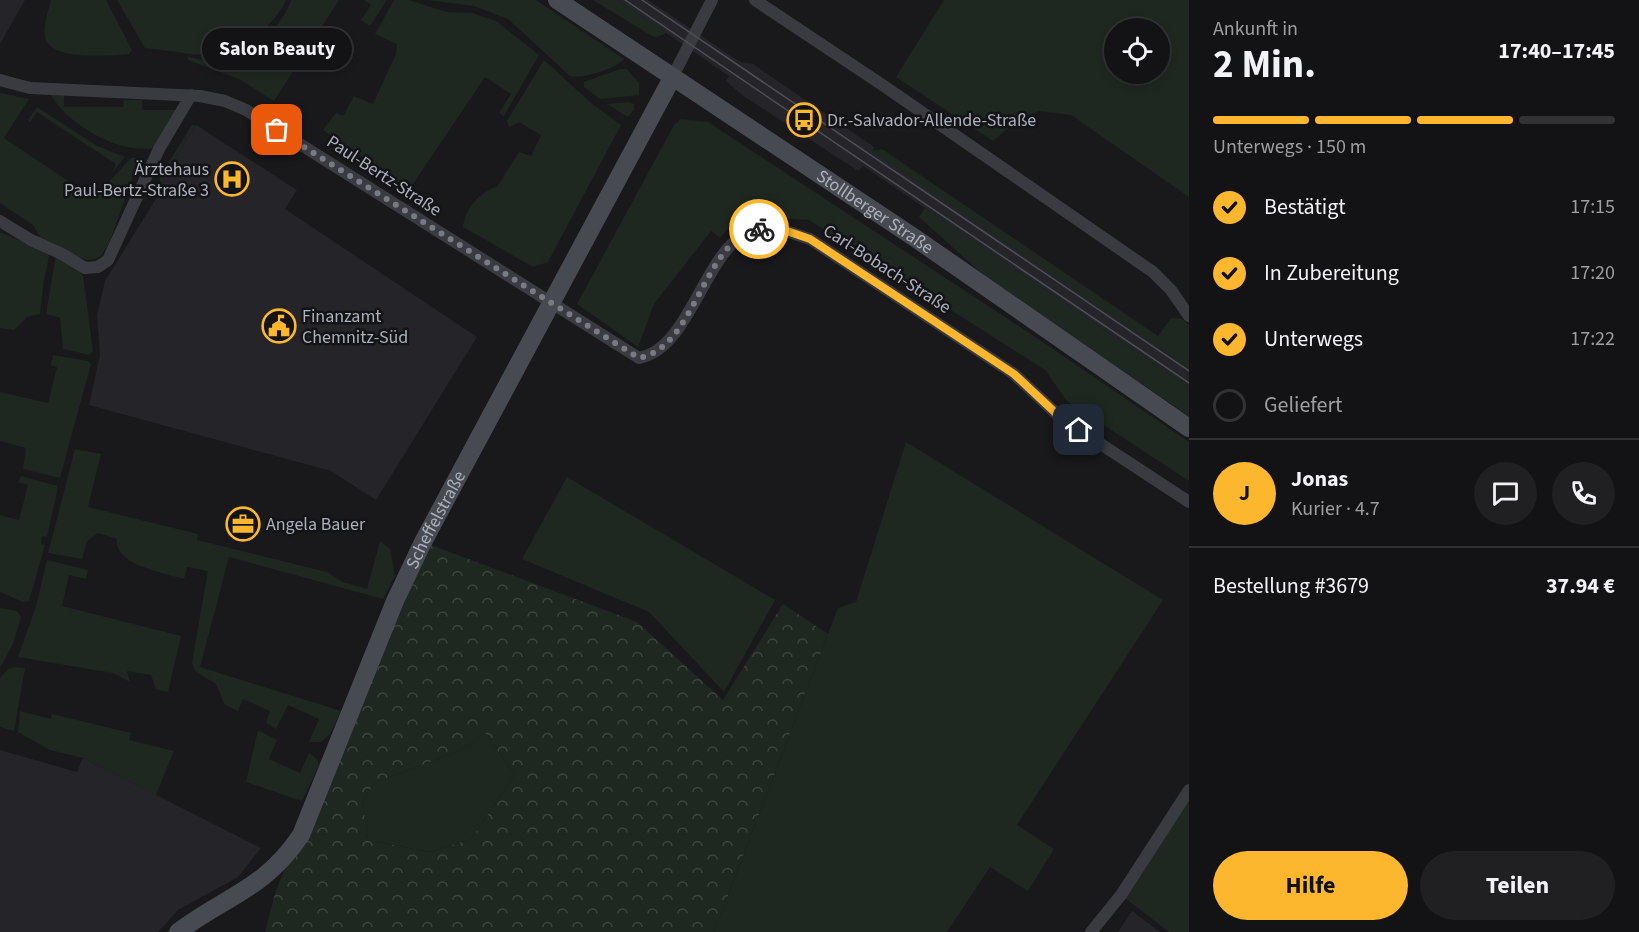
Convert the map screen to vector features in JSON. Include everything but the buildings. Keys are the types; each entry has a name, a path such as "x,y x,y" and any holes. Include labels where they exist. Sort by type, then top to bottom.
{"main road":[{"name":"Stollberger Straße","path":"557,0 886,218 1189,428"},
{"name":"Scheffelstraße","path":"178,932 270,873 287,856 301,835 395,601 423,542 672,78"}],"street":[{"path":"672,78 712,0"},
{"path":"755,0 1153,272 1171,290 1189,316"},
{"name":"Paul-Bertz-Straße","path":"0,80 30,88 191,95 225,101 246,110 551,304"},
{"path":"0,220 31,240 86,268 98,267 108,260 159,149 191,95"},
{"name":"Carl-Bobach-Straße","path":"551,304 639,358 649,356 661,348 675,332 727,251 742,237 757,229 784,230 810,239 1014,374 1061,418 1189,502"},
{"path":"1091,932 1121,895 1189,790"}],"shaded area":[{"path":"0,0 25,0 0,44"},
{"path":"618,0 648,0 740,62 753,64 874,147 873,151 1189,368 1189,387 863,166 858,171 742,95 726,81 729,76"},
{"name":"Finanzamt Chemnitz-Süd","path":"196,125 297,190 285,209 477,337 376,500 331,471 89,405 100,355 97,315 105,281 159,194 168,169"},
{"path":"0,750 77,772 83,758 261,848 238,877 178,910 158,932 0,932"},
{"path":"1132,911 1160,932 1118,932"}],"green space":[{"path":"51,0 106,0 132,50 129,54 85,56 53,48 45,38"},
{"path":"117,0 286,0 273,20 250,42 236,49 208,55 145,48"},
{"path":"291,0 339,0 274,101 239,79 188,60 188,57 224,60 236,57 253,48 276,26"},
{"path":"364,0 387,0 370,26 361,20 371,5"},
{"path":"394,0 409,0 446,12 472,13 496,21 539,55 504,116 499,113 511,94 485,77 409,190 323,130 336,113 343,116 354,96 373,104 396,54 397,44 375,34"},
{"path":"428,0 536,0 624,59 599,72 576,77 570,76 508,19 474,6"},
{"path":"593,0 618,0 667,33 656,37 650,35"},
{"path":"944,0 1189,0 1189,197 1071,115 1039,111 1019,119 993,141 896,77"},
{"path":"544,60 591,103 621,125 548,262 533,267 463,227 470,207 485,192 497,187 519,152 531,156 541,135 519,122 509,127 507,121"},
{"path":"620,69 627,69 639,83 639,95 600,99 584,87 584,82"},
{"path":"0,93 29,99 4,138 94,198 131,158 140,158 109,243 102,255 87,260 70,254 41,239 33,225 0,203"},
{"path":"51,95 64,95 64,107 123,107 124,100 142,100 142,110 176,110 158,147 144,149 113,143 98,136 70,117"},
{"path":"628,102 634,104 634,110 628,117 607,104"},
{"path":"37,107 97,146 125,157 111,174 116,164 37,112 30,122 28,120"},
{"path":"681,119 708,122 1040,340 1189,442 1189,481 1067,401 1045,370 809,220 773,218 747,208 720,238 711,231 654,304 638,347 577,304 674,125"},
{"path":"192,125 196,125 168,169 159,194 160,176"},
{"path":"882,149 1158,336 1171,318 1182,319 1189,325 1189,368 872,151"},
{"path":"925,208 1189,387 1189,416 989,280 919,217"},
{"path":"0,232 50,253 40,314 27,317 14,330 0,328"},
{"path":"56,254 78,268 83,276 93,351 89,355 63,349 60,318 46,314"},
{"path":"53,355 88,361 91,364 60,478 23,469 26,448 0,441 0,392 48,403 57,367 51,365"},
{"path":"906,442 1163,600 1017,825 1054,849 1028,891 990,867 947,932 714,932 838,608 856,602"},
{"path":"75,449 101,454 88,507 198,534 197,540 327,572 343,582 367,589 380,541 390,549 395,576 383,599 229,557 200,667 341,711 330,734 321,742 309,742 319,719 288,705 276,729 266,723 270,711 243,699 238,711 225,705 216,684 195,671 192,662 208,571 187,567 184,579 153,571 131,562 123,555 118,548 117,539 98,533 87,541 82,559 48,553"},
{"path":"21,476 57,486 47,537 42,536 41,544 45,545 29,601 23,602 0,592 0,515 19,520 28,485 18,482"},
{"path":"567,477 775,600 724,692 649,612 522,559"},
{"path":"423,542 637,622 723,700 783,604 828,634 714,932 265,932 276,890","holes":["485,733 515,775 471,839 430,852 368,840 363,802 374,783 459,751"]},
{"path":"47,560 88,570 86,579 69,575 62,606 181,636 168,692 156,689 151,675 127,671 130,682 113,673 18,657 36,606"},
{"path":"0,608 17,611 21,617 13,644 0,668"},
{"path":"25,668 14,731 0,727 0,678 8,669"},
{"path":"20,711 51,719 52,714 131,733 129,740 174,751 156,795 83,758 50,750 18,732"},
{"path":"258,730 277,740 269,759 300,773 309,753 317,759 319,765 302,801 246,782"},
{"path":"485,733 515,775 471,839 430,852 368,840 363,802 374,783 459,751"},
{"path":"1189,800 1189,932 1169,932 1121,895"}],"tram line":[{"path":"625,0 1189,383"},
{"path":"642,0 1189,371"}],"way so far":[{"path":"277,130 639,358 649,356 661,348 675,332 727,251 742,237 759,229"}],"place":[{"name":"Dr.-Salvador-Allende-Straße","path":"804,120"},
{"name":"Salon Beauty","path":"277,130"},
{"name":"Ärztehaus Paul-Bertz-Straße 3","path":"232,179"},
{"name":"Finanzamt Chemnitz-Süd","path":"279,326"},
{"name":"Angela Bauer","path":"243,524"}],"route":[{"path":"759,229 784,230 810,239 1014,374 1061,418 1079,430"}]}
